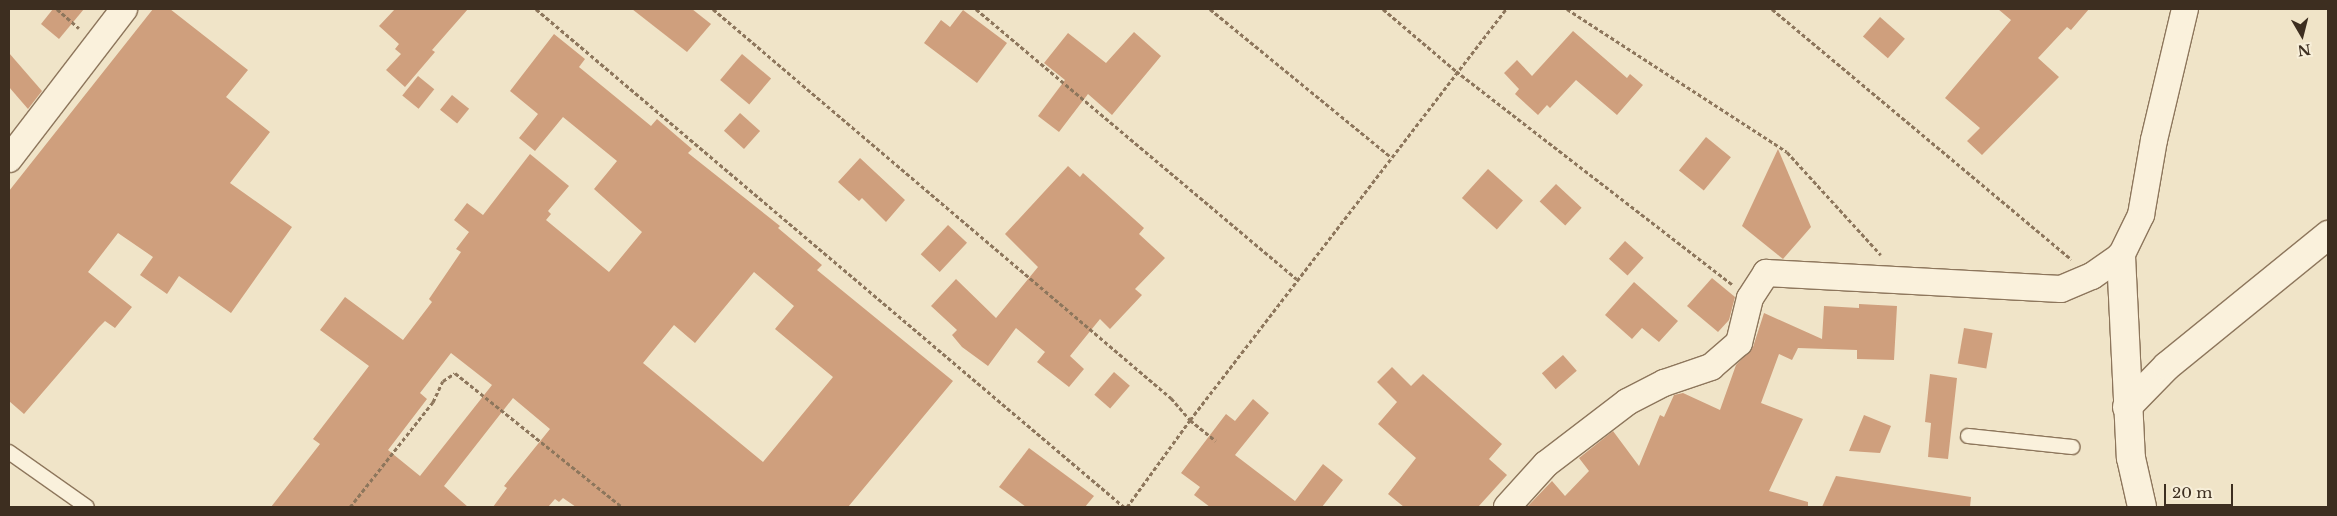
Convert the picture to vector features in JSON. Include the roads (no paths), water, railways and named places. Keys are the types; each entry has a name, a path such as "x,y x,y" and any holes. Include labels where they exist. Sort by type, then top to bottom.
{"street":[{"path":"9,159 124,9"},
{"path":"2142,507 2131,458 2121,256 2141,215 2154,140 2185,9"},
{"path":"2127,407 2167,366 2326,242"},
{"path":"1506,507 1546,464 1628,402 1664,383 1711,367 1740,343 1750,298 1766,273 2061,288 2092,276 2121,256"}],"lane":[{"path":"1968,436 2072,447"},
{"path":"9,452 87,507"}]}
